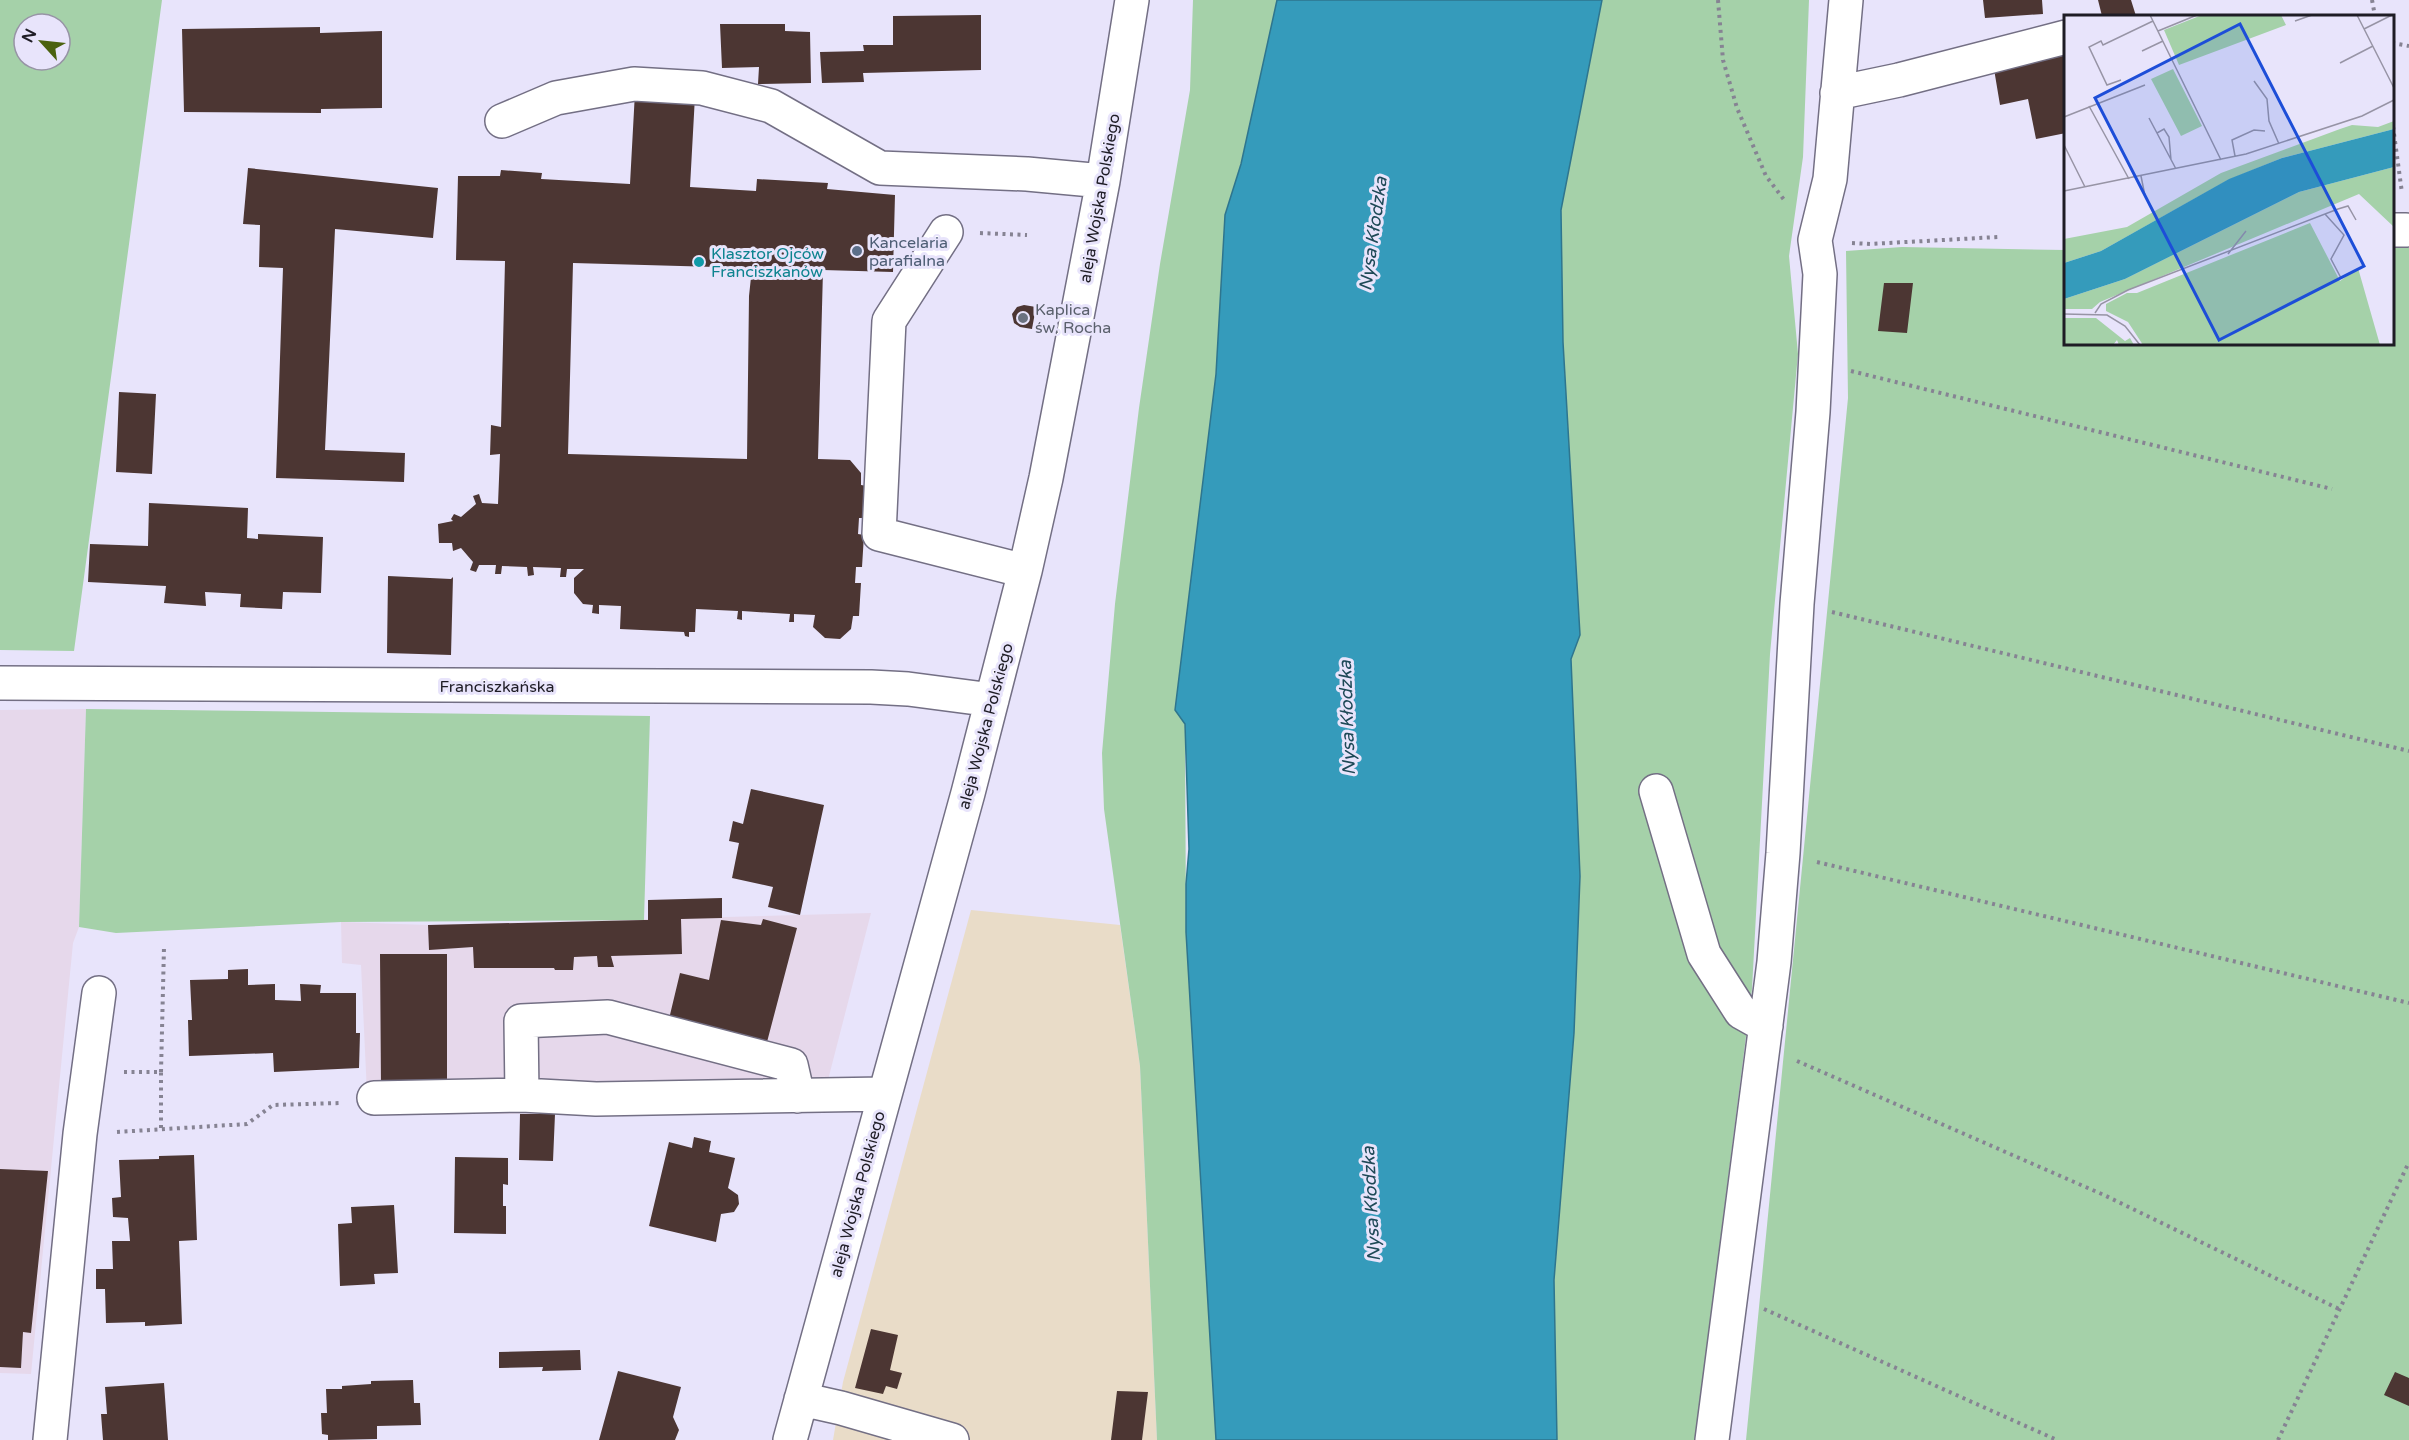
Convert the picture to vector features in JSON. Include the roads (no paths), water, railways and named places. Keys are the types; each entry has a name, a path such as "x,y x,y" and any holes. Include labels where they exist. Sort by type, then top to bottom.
{"street":[{"name":"aleja Wojska Polskiego","path":"790,1440 992,700 1025,571 1046,478 1103,181 1132,0"},
{"path":"1712,1440 1774,962 1783,853 1797,604 1816,363 1820,274 1815,240 1830,179 1846,0"},
{"path":"1837,93 1899,80 2064,39"},
{"path":"502,121 556,98 634,84 702,88 771,106 880,168 1027,174 1103,181"},
{"path":"946,232 889,321 879,534 1025,571"},
{"name":"Franciszkańska","path":"0,684 871,687 908,688 992,700"},
{"path":"1656,791 1704,954 1741,1012 1764,1036"},
{"path":"50,1440 80,1134 99,993"},
{"path":"522,1095 521,1021 608,1017 791,1065 798,1096"},
{"path":"374,1098 522,1095 596,1099 884,1094"},
{"path":"801,1399 952,1440"}],"water":[{"name":"Nysa Kłodzka","path":"1277,0 1602,0 1561,210 1563,342 1580,635 1571,659 1580,876 1574,1033 1554,1280 1557,1440 1216,1440 1186,932 1189,849 1185,724 1175,710 1216,374 1225,215 1241,164"}],"place":[{"name":"Kancelaria parafialna","path":"857,251"},
{"name":"Klasztor Ojców Franciszkanów","path":"699,262"},
{"name":"Kaplica św. Rocha","path":"1023,318"}]}
